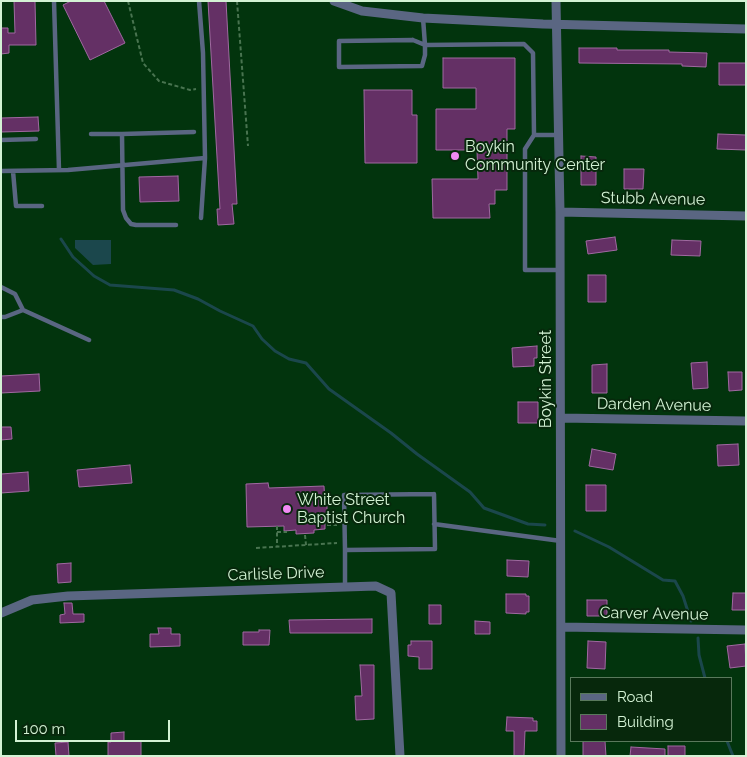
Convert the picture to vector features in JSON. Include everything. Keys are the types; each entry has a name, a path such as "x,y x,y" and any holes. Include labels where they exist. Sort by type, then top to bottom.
{"street":[{"path":"334,1 362,11 423,18 555,24 746,29"},
{"name":"Boykin Street","path":"556,1 560,212 561,756"},
{"name":"Stubb Avenue","path":"560,212 746,216"},
{"name":"Darden Avenue","path":"561,418 746,421"},
{"name":"Carlisle Drive","path":"1,613 32,600 68,596 376,586 391,592 400,756"},
{"name":"Carver Avenue","path":"561,627 746,630"}],"lane":[{"path":"54,1 59,170"},
{"path":"199,1 204,88 205,158 201,218"},
{"path":"423,18 425,45 426,55 422,66 339,67 339,41 413,40 425,45 524,44 533,53 534,135 525,148 525,270 560,270"},
{"path":"91,134 194,132"},
{"path":"122,134 123,210 126,218 131,224 136,225 176,225"},
{"path":"534,135 558,135"},
{"path":"1,140 36,139"},
{"path":"1,171 59,170 205,158"},
{"path":"13,170 16,206 42,206"},
{"path":"1,288 15,294 23,310 89,340"},
{"path":"1,317 23,310"},
{"path":"345,550 435,549 434,494 344,495 345,586"},
{"path":"434,524 561,541"}],"path":[{"path":"128,1 143,63 159,81 190,90 204,88"},
{"path":"237,1 248,146"},
{"path":"327,525 337,525"},
{"path":"277,526 278,547"},
{"path":"277,532 287,532"},
{"path":"305,534 306,545"},
{"path":"256,548 338,543"}],"water":[{"path":"75,240 111,240 111,264 93,265 75,248"}],"building":[{"path":"14,1 35,1 36,45 9,45 9,53 1,54 1,28 8,28 8,33 15,33"},
{"path":"71,1 104,1 125,43 90,60 63,5"},
{"path":"208,1 226,1 237,204 232,204 234,224 218,225 217,209 220,209"},
{"path":"579,48 669,50 669,52 707,53 706,67 682,66 682,64 579,63"},
{"path":"443,58 515,58 515,129 507,129 507,190 495,190 495,204 489,204 490,218 433,218 432,179 478,179 477,150 436,150 436,109 476,109 476,88 443,88"},
{"path":"719,63 746,63 746,85 719,85"},
{"path":"364,90 412,90 412,115 417,115 417,163 365,163"},
{"path":"38,117 39,131 1,132 1,118"},
{"path":"718,134 746,135 746,150 717,149"},
{"path":"581,156 596,157 596,185 581,185"},
{"path":"624,169 644,169 643,189 624,189"},
{"path":"178,176 179,201 140,202 139,177"},
{"path":"615,237 617,250 588,254 586,241"},
{"path":"672,240 701,241 700,256 671,255"},
{"path":"588,275 606,275 606,302 588,302"},
{"path":"537,346 537,358 534,358 534,366 513,367 512,348"},
{"path":"707,362 708,388 693,389 691,363"},
{"path":"607,364 607,393 592,393 592,365"},
{"path":"728,372 742,372 742,390 729,391"},
{"path":"39,374 40,391 1,393 1,376"},
{"path":"518,402 538,402 538,423 518,423"},
{"path":"1,427 11,427 12,439 1,440"},
{"path":"738,444 739,465 718,466 717,445"},
{"path":"592,449 616,454 613,470 589,466"},
{"path":"130,465 132,483 79,487 77,470"},
{"path":"28,472 29,491 1,493 1,474"},
{"name":"White Street Baptist Church","path":"268,483 269,488 324,486 325,503 327,503 325,529 314,530 314,533 296,534 296,530 284,531 284,526 247,527 246,484"},
{"path":"586,485 606,485 606,511 586,511"},
{"path":"507,560 529,561 528,577 507,576"},
{"path":"71,563 71,582 58,583 57,564"},
{"path":"733,593 746,593 746,610 732,610"},
{"path":"506,594 526,594 526,596 529,596 529,612 526,612 526,614 506,613"},
{"path":"587,600 607,600 607,616 587,616"},
{"path":"64,603 72,603 73,614 84,614 84,622 60,623 60,615 65,614"},
{"path":"429,605 441,605 441,624 429,624"},
{"path":"372,619 372,633 290,633 289,620"},
{"path":"475,621 490,622 490,634 475,634"},
{"path":"158,628 171,628 171,634 180,634 180,646 150,647 150,634 159,634"},
{"path":"259,630 270,630 269,645 243,645 243,632 259,632"},
{"path":"411,641 432,641 432,669 419,669 419,657 408,656 408,645 411,645"},
{"path":"588,641 606,642 605,669 587,668"},
{"path":"745,644 746,666 730,668 727,646"},
{"path":"360,665 374,665 374,719 356,720 355,696 362,696"},
{"path":"507,717 533,718 533,721 537,721 537,731 525,731 524,756 514,756 514,731 506,731"},
{"path":"124,732 124,741 141,741 141,756 108,756 108,742 111,742 111,733"},
{"path":"68,742 69,756 56,756 55,743"},
{"path":"583,742 605,742 606,756 583,756"},
{"path":"668,746 685,746 685,756 668,756"},
{"path":"631,747 665,749 665,756 630,756"}],"waterway":[{"path":"61,239 73,257 94,276 110,285 174,290 198,299 253,326 262,339 275,351 289,359 306,363 329,389 470,492 484,508 528,524 545,525"},
{"path":"575,531 609,547 663,580 675,581 683,596 691,621"},
{"path":"698,638 699,655 705,677"},
{"path":"727,742 733,756"}],"place":[{"name":"Boykin Community Center","path":"455,156"},
{"name":"White Street Baptist Church","path":"287,509"}]}
